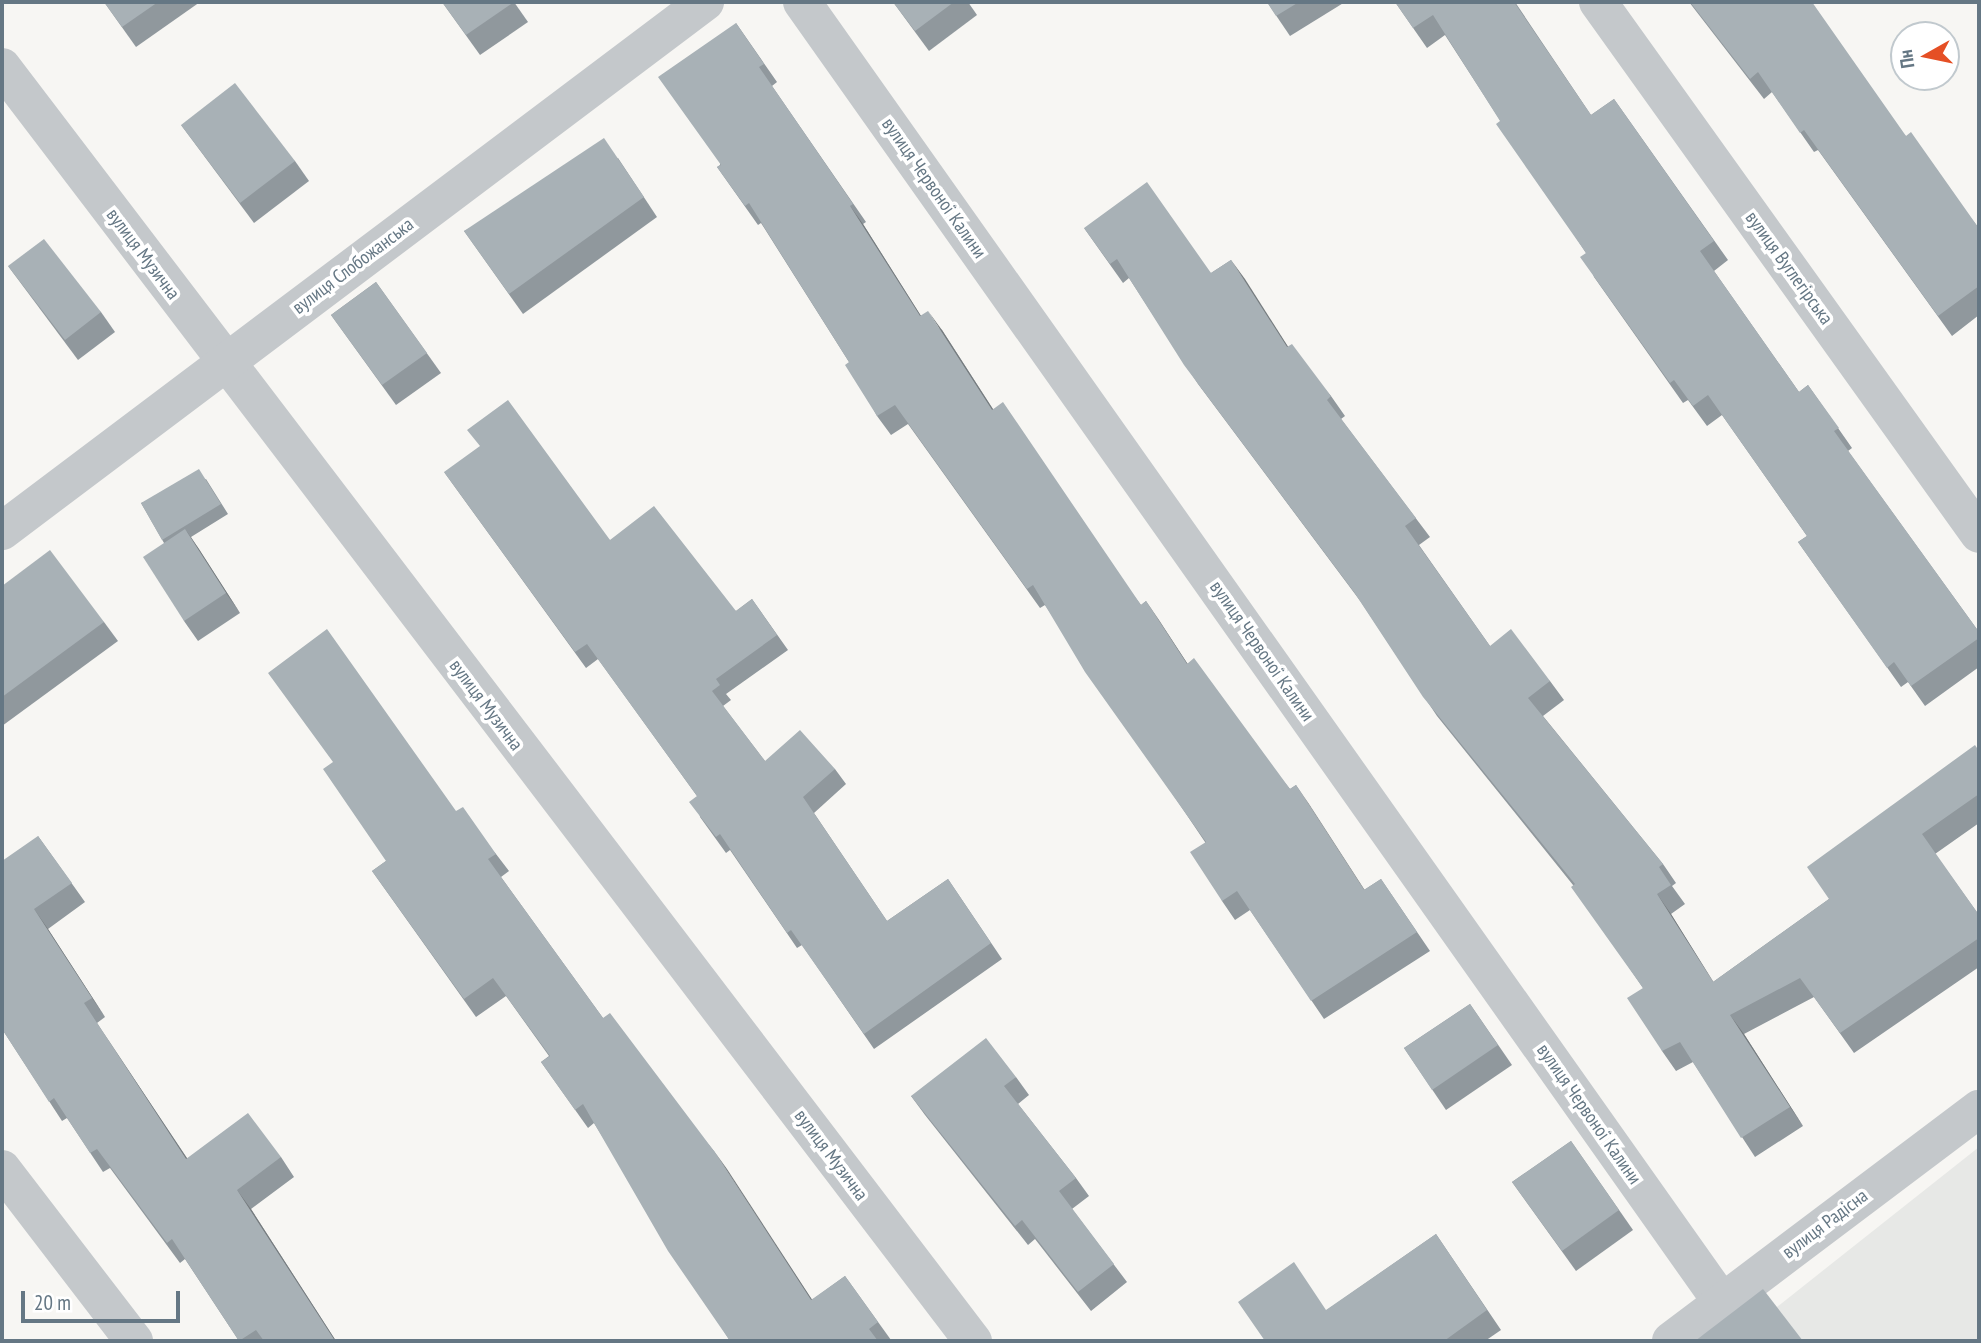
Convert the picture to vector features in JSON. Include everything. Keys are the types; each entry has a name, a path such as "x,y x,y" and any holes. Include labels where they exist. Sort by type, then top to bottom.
{"street":[{"name":"вулиця Слобожанська","path":"2,531 705,2"},
{"name":"вулиця Червоної Калини","path":"802,2 1721,1301"},
{"name":"вулиця Вуглегірська","path":"1598,2 1979,534"},
{"name":"вулиця Музична","path":"2,67 972,1341"},
{"name":"вулиця Радісна","path":"1671,1341 1979,1109"},
{"path":"2,1169 134,1341"}],"shaded area":[{"path":"1979,1147 1979,1341 1734,1341"}],"building":[{"path":"104,2 158,2 122,27"},
{"path":"442,2 514,2 466,35"},
{"path":"893,2 954,2 915,31"},
{"path":"1267,2 1299,2 1276,16"},
{"path":"1395,2 1514,2 1591,115 1614,99 1714,241 1700,251 1799,392 1808,385 1839,428 1834,431 1979,632 1979,638 1911,686 1894,662 1887,668 1798,542 1807,536 1708,395 1693,406 1674,380 1670,383 1580,257 1586,253 1496,124 1500,121 1433,15 1413,28"},
{"path":"1690,2 1812,2 1906,136 1911,132 1979,226 1979,286 1938,316 1804,130 1800,133 1758,72 1750,79"},
{"path":"736,23 764,64 759,67 853,204 850,206 920,316 928,311 992,410 1003,402 1141,605 1146,601 1187,664 1194,658 1290,789 1296,785 1364,890 1381,879 1417,932 1311,1001 1237,891 1222,901 1190,852 1206,842 1085,672 1033,585 1027,589 895,405 877,416 845,365 849,362 749,203 745,206 717,167 721,165 658,77"},
{"path":"235,83 295,161 240,203 181,125"},
{"path":"604,138 644,197 509,294 464,231"},
{"path":"1147,182 1211,273 1231,260 1287,347 1292,344 1331,396 1327,400 1416,518 1405,526 1490,646 1511,629 1550,681 1528,698 1663,864 1659,867 1671,885 1657,894 1713,982 1829,899 1807,867 1975,745 1979,751 1979,794 1922,834 1979,915 1979,938 1840,1033 1800,978 1730,1015 1790,1107 1741,1138 1680,1042 1662,1051 1627,998 1643,988 1571,887 1575,884 1423,697 1354,592 1184,365 1117,259 1110,264 1084,228"},
{"path":"44,239 101,312 65,340 8,266"},
{"path":"376,282 427,353 382,385 331,315"},
{"path":"508,400 610,540 654,506 736,611 752,599 777,635 716,679 720,685 712,691 765,761 800,730 835,769 803,797 887,921 948,879 991,943 864,1034 791,930 787,933 720,834 716,837 689,802 697,796 587,644 575,652 444,472 480,446 467,430"},
{"path":"199,469 221,504 162,540 141,503"},
{"path":"185,529 226,593 184,621 143,557"},
{"path":"50,550 104,622 2,697 2,586"},
{"path":"327,629 456,811 463,807 496,854 488,859 603,1018 610,1013 714,1151 811,1300 845,1276 878,1322 869,1329 878,1341 730,1341 668,1251 583,1104 575,1110 541,1062 550,1056 493,978 464,999 372,871 386,861 323,769 333,762 268,673"},
{"path":"38,836 72,883 34,909 92,998 84,1003 186,1159 248,1113 281,1157 237,1190 335,1341 264,1341 256,1330 239,1341 172,1239 167,1243 97,1149 90,1153 54,1098 49,1102 2,1029 2,861"},
{"path":"1470,1004 1498,1045 1432,1090 1404,1048"},
{"path":"986,1038 1016,1077 1004,1086 1076,1178 1059,1191 1114,1264 1078,1292 1022,1220 1015,1226 911,1096"},
{"path":"1571,1141 1619,1210 1562,1251 1512,1182"},
{"path":"1436,1234 1487,1310 1444,1341 1265,1341 1238,1302 1294,1262 1326,1310"},
{"path":"1763,1289 1803,1341 1695,1341"}]}
